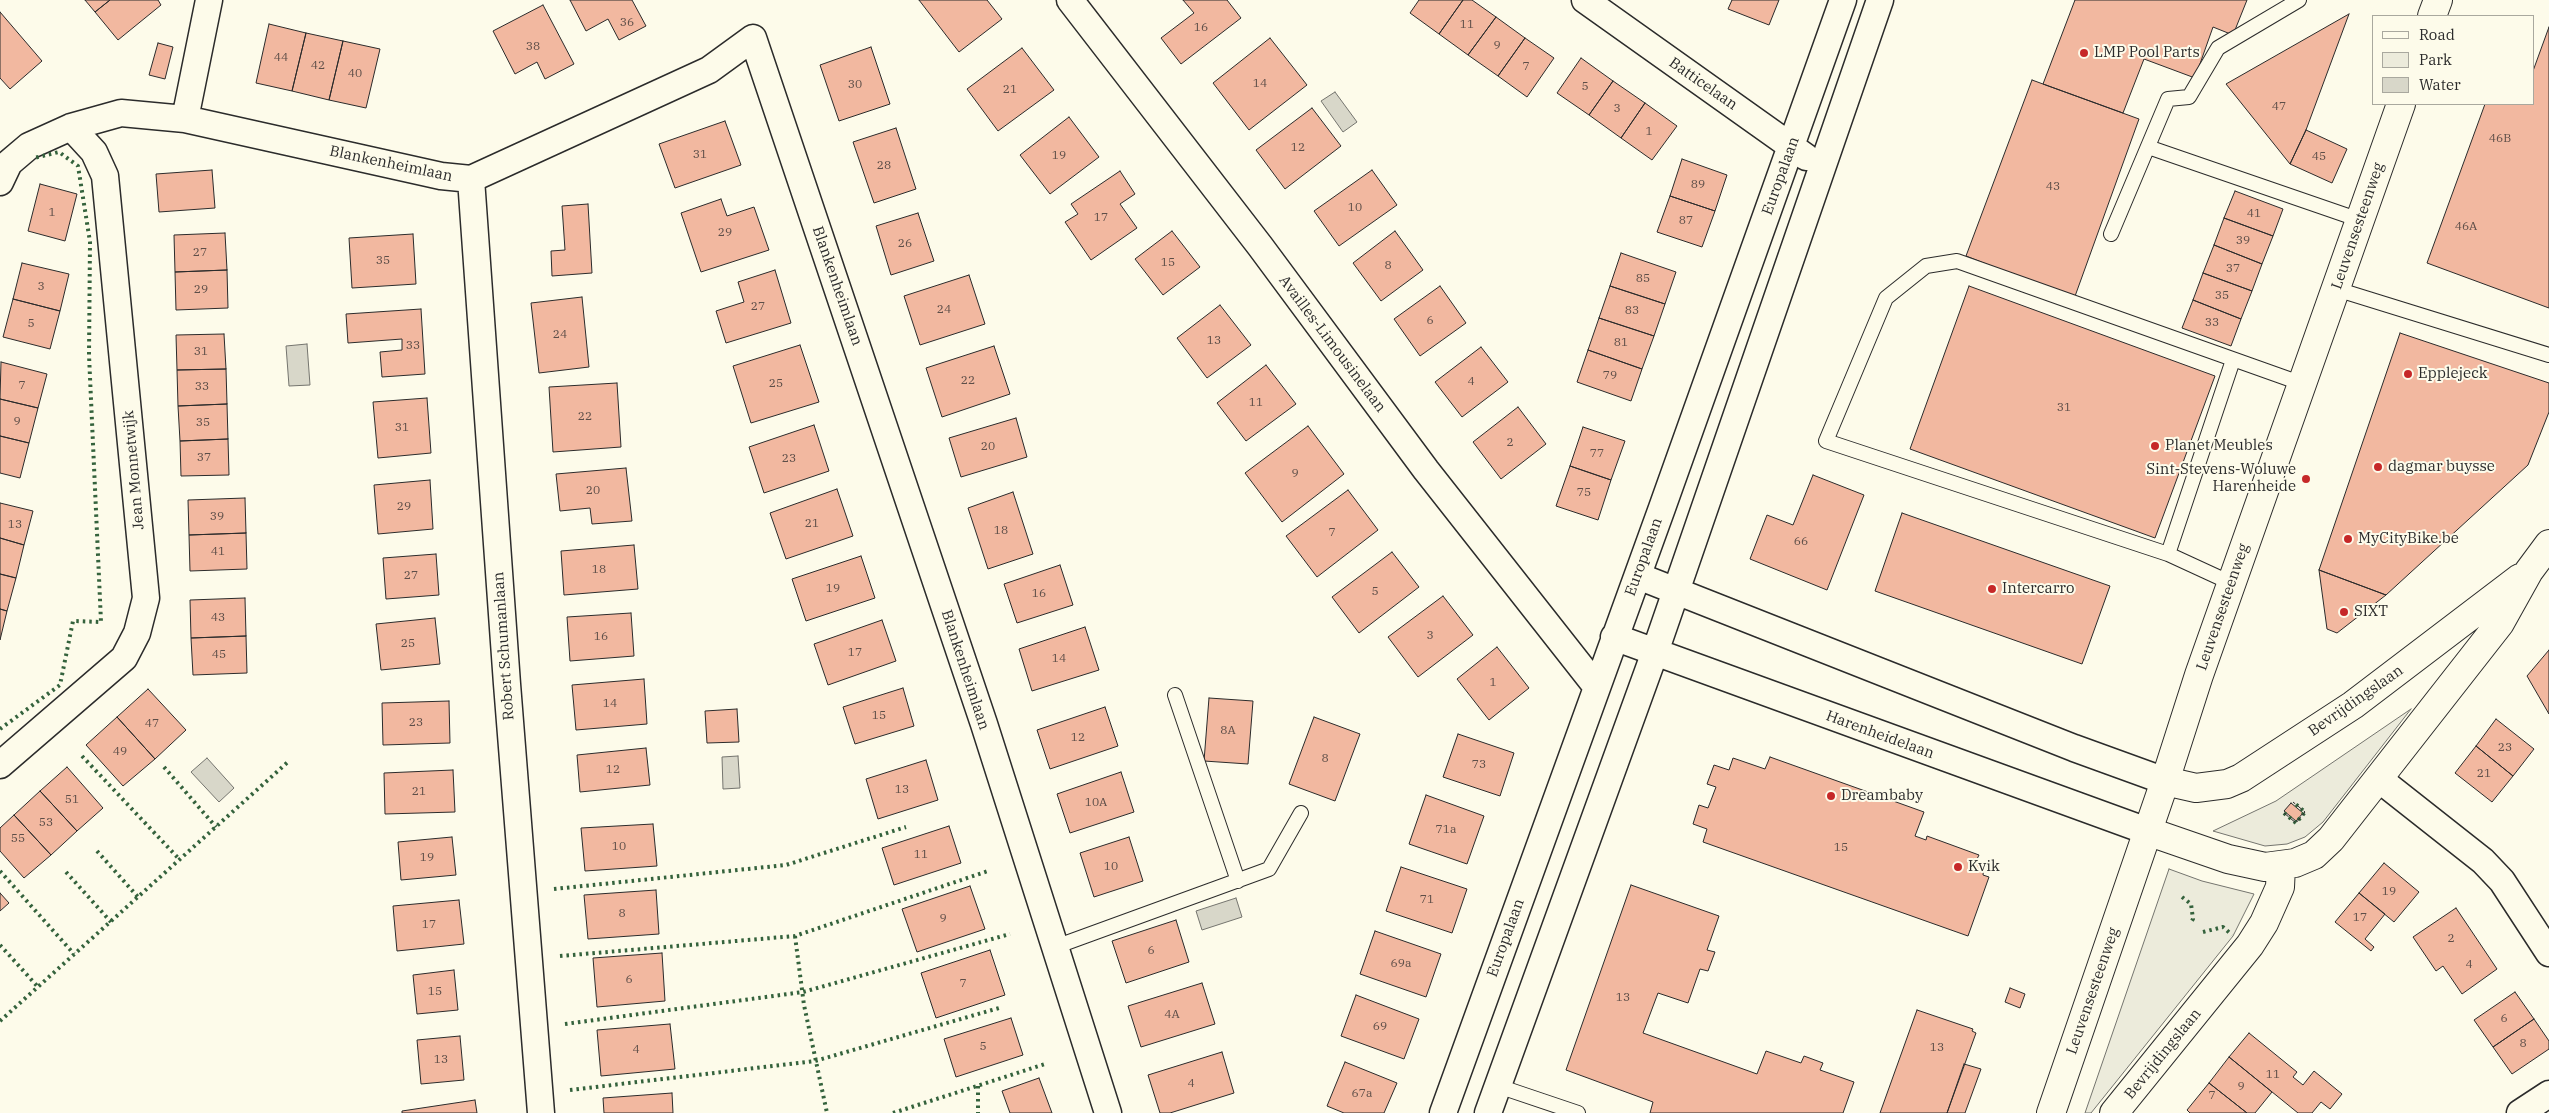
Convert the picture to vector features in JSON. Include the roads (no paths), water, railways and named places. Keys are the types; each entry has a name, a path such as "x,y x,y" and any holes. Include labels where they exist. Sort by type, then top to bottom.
{"street":[{"path":"0,182 9,163 29,146 71,126 121,113 185,119 209,0"},
{"name":"Availles-Limousinelaan","path":"1070,0 1260,246 1426,470 1596,686"},
{"name":"Batticelaan","path":"1584,0 1822,168"},
{"name":"Europalaan","path":"1443,1113 1596,686 1638,576 1843,0"},
{"path":"1488,1113 1654,652 1880,0"},
{"path":"2432,15 2438,0"},
{"name":"Blankenheimlaan","path":"185,119 441,176 471,180 709,70 753,38 984,724 1108,1113"},
{"name":"Leuvensesteenweg","path":"2050,1113 2165,781 2231,583 2401,105"},
{"name":"Jean Monnetwijk","path":"0,765 124,658 137,633 146,598 105,176 94,152 71,126"},
{"name":"Robert Schumanlaan","path":"471,180 507,684 541,1113"},
{"name":"Bevrijdingslaan","path":"2147,831 2228,859 2265,867 2295,863 2314,855 2331,839 2500,623 2529,571 2549,544"},
{"name":"Bevrijdingslaan","path":"2165,781 2196,788 2227,784 2241,778 2360,699 2529,571"},
{"path":"1638,576 2074,748 2165,781"},
{"name":"Harenheidelaan","path":"1614,637 2147,831"},
{"path":"2379,778 2483,861 2502,881 2549,953"},
{"name":"Bevrijdingslaan","path":"2114,1113 2250,946 2264,923 2280,887 2281,866"},
{"path":"2520,1113 2549,1094"}],"lane":[{"path":"2111,234 2168,99 2189,97 2218,48 2299,0"},
{"path":"2148,147 2360,220"},
{"path":"2231,583 2168,554 1826,441 1886,298 1926,266 1957,261 2303,384"},
{"path":"2336,290 2549,355"},
{"path":"2168,554 2233,360"},
{"path":"1175,695 1238,881"},
{"path":"1055,947 1269,869 1301,813"},
{"path":"1498,1086 1578,1113"}],"water":[{"path":"1335,92 1357,122 1343,132 1321,101"},
{"path":"307,344 310,385 289,386 286,346"},
{"path":"738,756 740,788 723,789 722,757"},
{"path":"207,758 234,788 219,802 191,772"},
{"path":"1236,898 1242,917 1202,930 1196,911"}],"place":[{"name":"LMP Pool Parts","path":"2084,53"},
{"name":"Epplejeck","path":"2408,374"},
{"name":"Planet Meubles","path":"2155,446"},
{"name":"dagmar buysse","path":"2378,467"},
{"name":"Sint-Stevens-Woluwe Harenheide","path":"2306,479"},
{"name":"MyCityBike.be","path":"2348,539"},
{"name":"Intercarro","path":"1992,589"},
{"name":"SIXT","path":"2344,612"},
{"name":"Dreambaby","path":"1831,796"},
{"name":"Kvik","path":"1958,867"}]}
